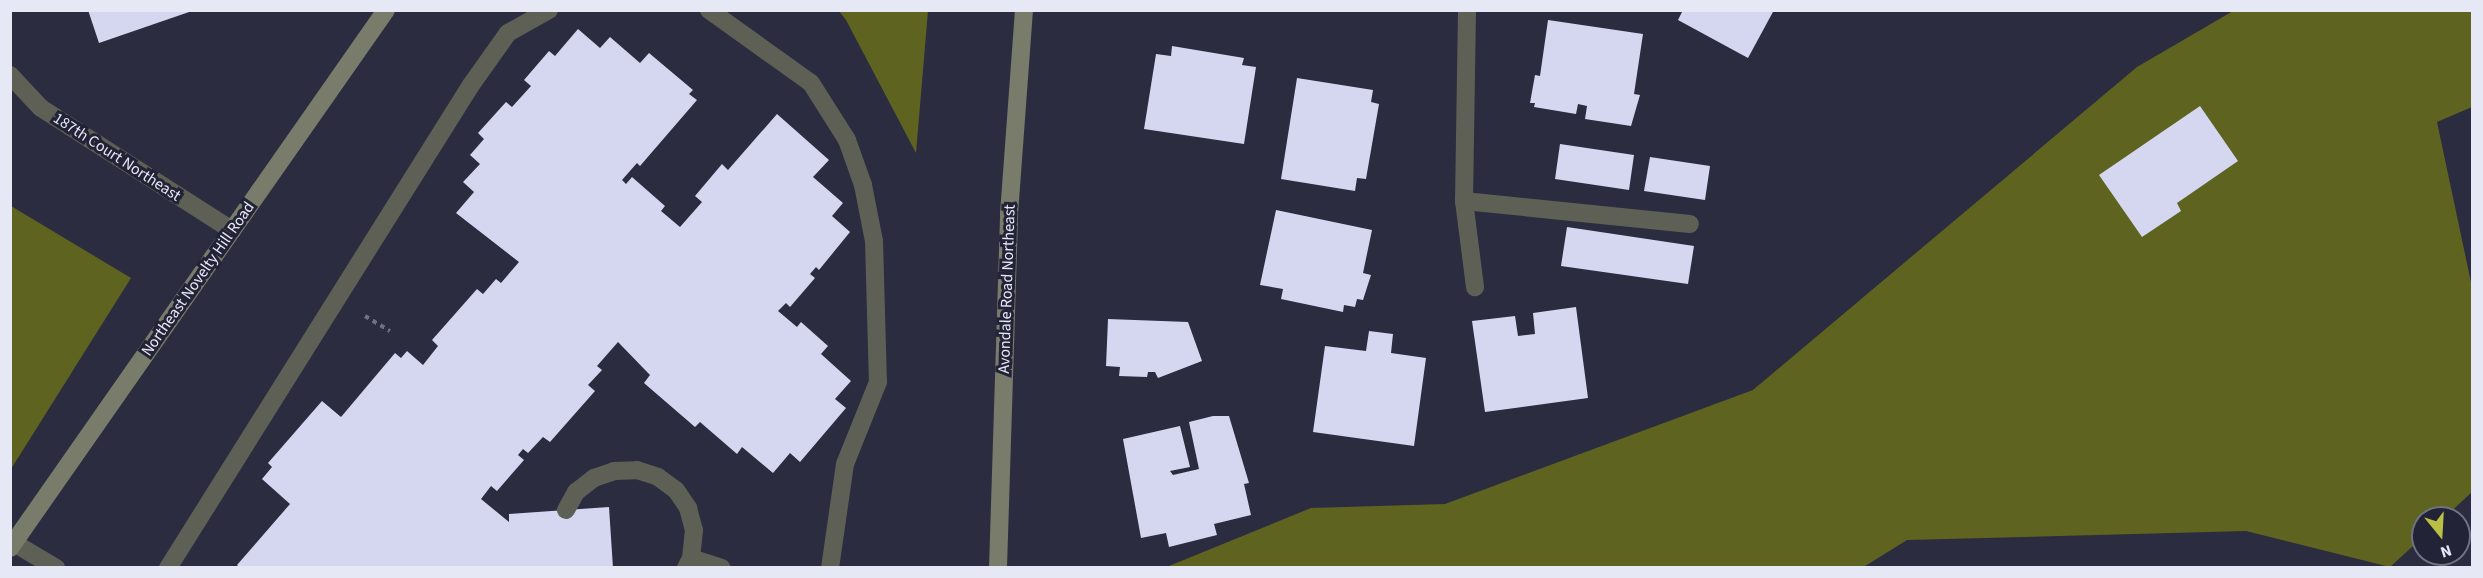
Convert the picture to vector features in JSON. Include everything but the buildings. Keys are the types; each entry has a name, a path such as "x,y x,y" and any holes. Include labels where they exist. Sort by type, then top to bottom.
{"main road":[{"name":"Northeast Novelty Hill Road","path":"12,546 386,10"},
{"name":"Avondale Road Northeast","path":"998,567 1010,214 1024,10"}],"street":[{"path":"168,567 471,85 508,33 549,10"},
{"path":"709,10 812,83 846,140 863,186 874,241 878,382 845,464 830,567"},
{"path":"1467,10 1464,201 1475,287"},
{"name":"187th Court Northeast","path":"10,75 40,108 232,230"},
{"path":"1464,201 1690,224"},
{"path":"566,510 576,492 594,478 615,471 637,470 658,477 676,490 688,508 694,530 688,563 721,567"},
{"path":"12,546 56,567"}],"green space":[{"path":"839,11 928,11 916,153 846,20"},
{"path":"2233,11 2472,11 2472,107 2437,122 2472,287 2472,492 2457,506 2411,506 2411,548 2390,567 2246,531 1907,540 1862,568 1164,568 1311,508 1445,504 1753,390 2137,67"},
{"path":"11,206 131,278 11,469"}]}
